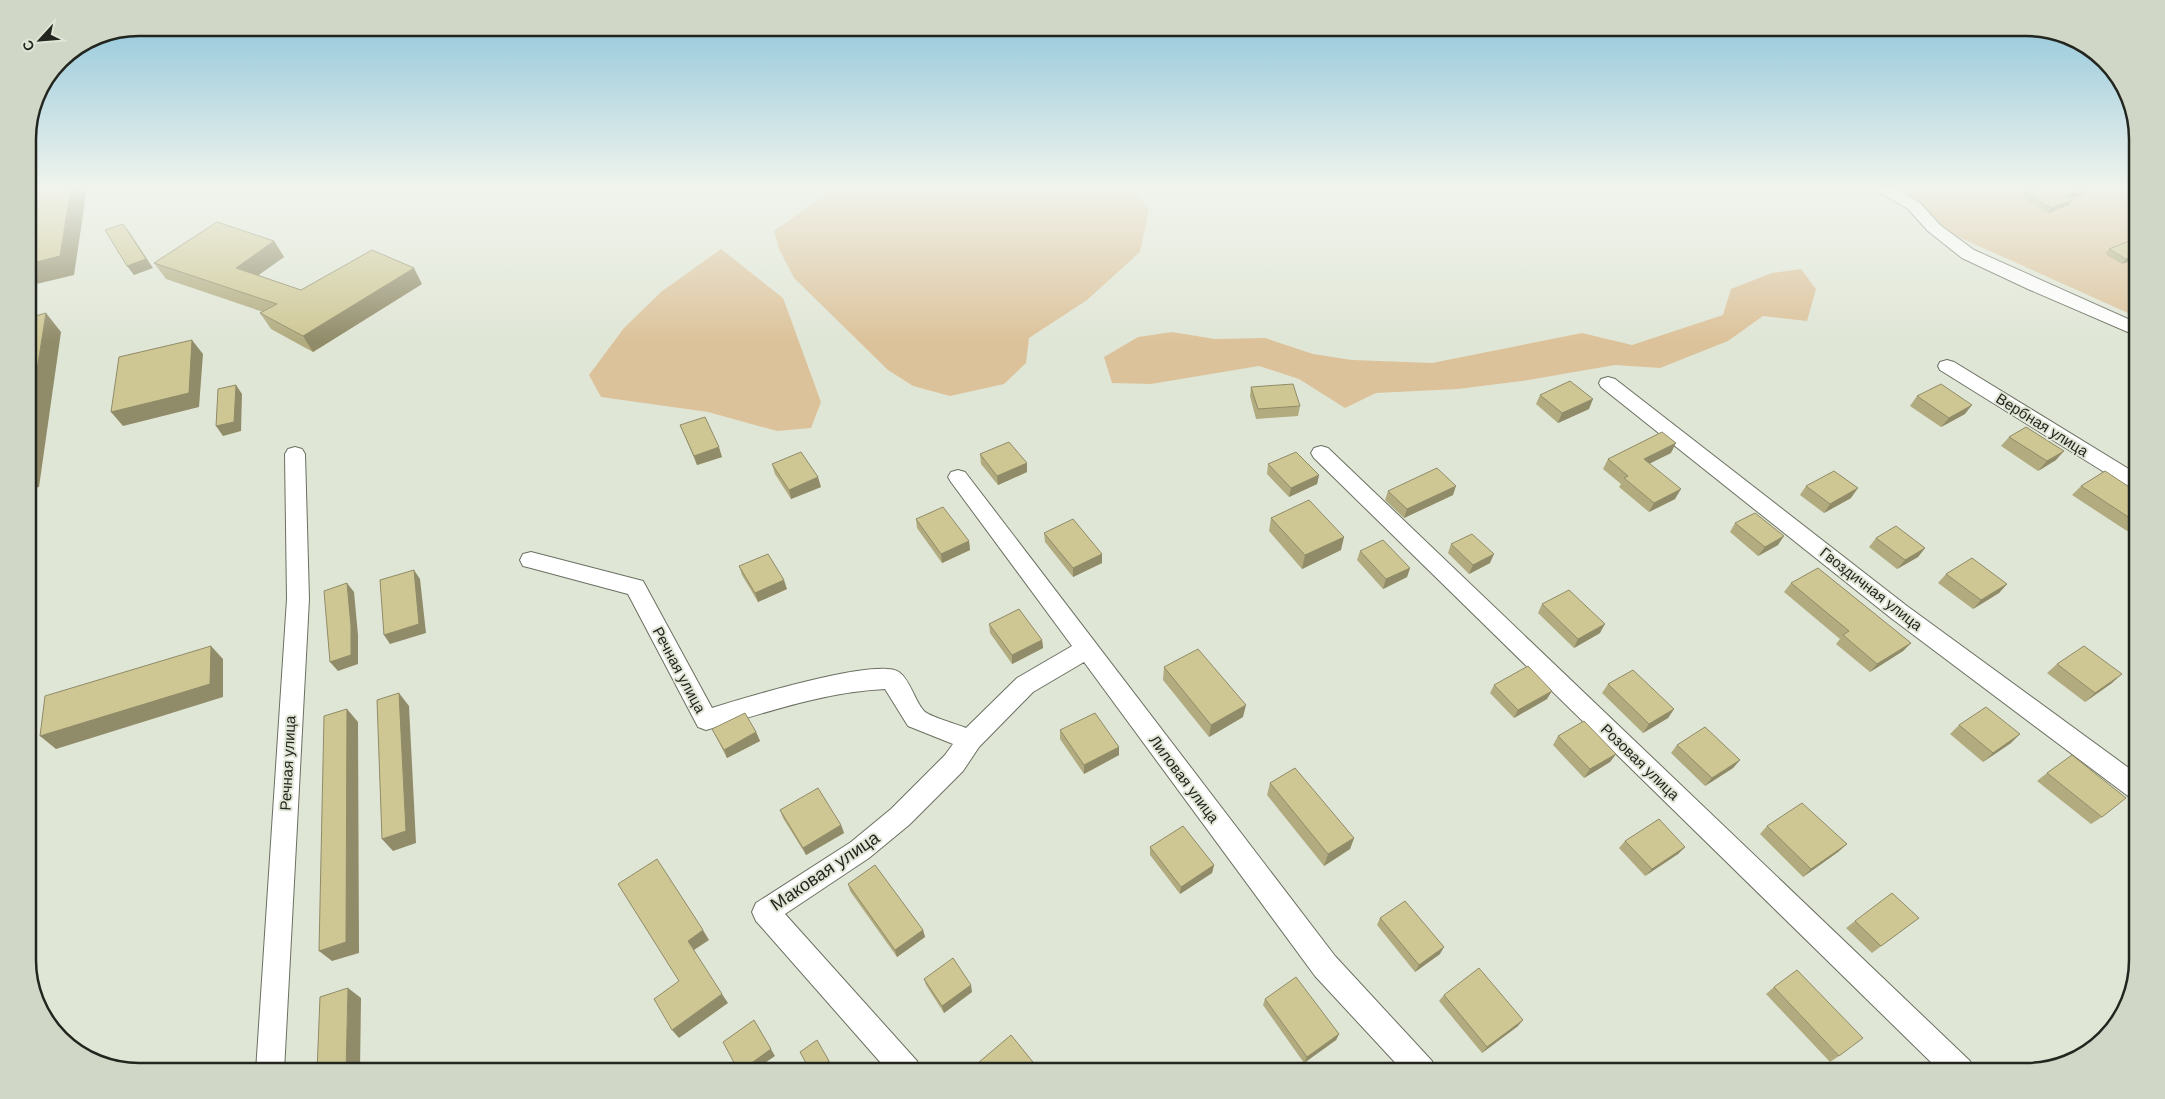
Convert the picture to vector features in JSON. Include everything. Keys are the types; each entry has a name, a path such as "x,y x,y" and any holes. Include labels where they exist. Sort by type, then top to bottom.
{"street":[{"path":"1949,239 1968,254 2129,327"},
{"name":"Вербная улица","path":"1947,366 2129,478"},
{"name":"Гвоздичная улица","path":"1608,383 1900,612 2129,781"},
{"name":"Розовая улица","path":"1321,453 1951,1063"},
{"name":"Речная улица","path":"271,1063 298,599 294,454"},
{"name":"Лиловая улица","path":"958,477 1324,966 1414,1063"},
{"name":"Речная улица","path":"531,560 635,587 706,720 832,685 852,681 891,679 916,719 970,740"},
{"name":"Маковая улица","path":"899,1063 765,912 860,850 900,817 954,763 970,740 1025,685 1087,649"}],"shaded area":[{"path":"776,239 1143,239 1140,252 1087,300 1029,338 1026,363 1004,384 950,396 913,386 888,370 794,278 779,249"},
{"path":"1964,239 2129,239 2129,313"},
{"path":"721,249 783,298 821,402 811,428 777,431 708,412 601,397 589,375 624,328 661,292"},
{"path":"1801,269 1816,289 1807,321 1763,316 1728,341 1660,368 1615,365 1522,381 1458,389 1376,393 1345,408 1299,379 1259,366 1151,384 1112,383 1104,357 1138,337 1172,332 1215,339 1265,338 1313,354 1352,360 1432,363 1582,333 1632,345 1723,315 1731,289 1772,273"}],"building":[{"path":"36,239 63,239 60,256 36,262"},
{"path":"111,239 133,239 146,259 127,266"},
{"path":"190,239 269,239 274,241 236,268 301,290 372,250 414,268 303,336 260,313 277,304 154,263"},
{"path":"2129,241 2129,258 2126,259 2109,249"},
{"path":"46,313 36,376 36,316"},
{"path":"192,340 189,393 111,412 119,357"},
{"path":"1570,381 1593,399 1562,413 1540,395"},
{"path":"1293,384 1300,406 1258,409 1251,387"},
{"path":"1941,384 1972,405 1949,418 1917,396"},
{"path":"236,385 234,422 216,426 218,389"},
{"path":"705,417 719,447 694,456 680,425"},
{"path":"2026,427 2064,451 2047,461 2009,437"},
{"path":"1662,432 1676,443 1644,459 1681,489 1654,503 1624,478 1628,476 1608,459"},
{"path":"1009,442 1027,463 997,476 980,454"},
{"path":"801,452 818,477 789,490 772,464"},
{"path":"1296,452 1319,475 1291,488 1268,464"},
{"path":"1437,468 1456,486 1407,509 1388,491"},
{"path":"1834,471 1858,488 1830,504 1806,486"},
{"path":"2105,471 2129,487 2129,517 2081,486"},
{"path":"1309,500 1344,537 1305,555 1271,518"},
{"path":"943,507 969,541 941,554 916,519"},
{"path":"1755,513 1784,536 1765,547 1735,523"},
{"path":"1073,519 1102,554 1073,568 1044,533"},
{"path":"1896,526 1925,548 1905,560 1876,538"},
{"path":"1472,534 1494,554 1473,565 1451,544"},
{"path":"1383,540 1410,568 1386,579 1360,551"},
{"path":"768,554 784,580 755,593 739,566"},
{"path":"1972,558 2007,584 1981,600 1946,574"},
{"path":"1818,568 1911,643 1877,664 1843,635 1849,631 1791,583"},
{"path":"414,570 419,624 384,635 380,580"},
{"path":"347,583 351,626 351,655 330,662 324,591"},
{"path":"1569,590 1605,624 1578,639 1542,604"},
{"path":"1019,609 1042,640 1012,655 989,624"},
{"path":"211,646 210,684 40,736 45,696"},
{"path":"2084,646 2122,674 2095,693 2057,664"},
{"path":"1198,649 1246,705 1211,725 1164,667"},
{"path":"1528,666 1552,691 1518,710 1494,685"},
{"path":"1633,670 1674,709 1649,724 1608,684"},
{"path":"399,693 406,831 382,839 377,700"},
{"path":"1986,707 2020,734 1993,753 1959,725"},
{"path":"347,709 346,942 319,951 324,716"},
{"path":"745,713 756,732 724,750 712,729"},
{"path":"1095,713 1119,747 1084,765 1060,730"},
{"path":"1584,721 1616,754 1590,769 1558,736"},
{"path":"1705,727 1740,760 1712,778 1677,745"},
{"path":"2072,755 2126,798 2102,817 2047,773"},
{"path":"1295,768 1354,838 1328,854 1270,783"},
{"path":"818,788 841,825 803,848 780,810"},
{"path":"1802,803 1847,844 1811,869 1767,826"},
{"path":"1659,819 1685,847 1652,869 1625,841"},
{"path":"1183,826 1214,865 1181,887 1150,847"},
{"path":"657,859 703,930 688,941 722,994 672,1030 654,999 679,981 618,884"},
{"path":"875,865 923,930 895,950 848,884"},
{"path":"1892,893 1919,918 1881,946 1855,921"},
{"path":"1405,901 1444,947 1419,965 1380,918"},
{"path":"953,958 971,985 942,1006 924,979"},
{"path":"1479,968 1523,1020 1487,1047 1444,995"},
{"path":"1797,970 1863,1038 1839,1056 1774,987"},
{"path":"1296,977 1339,1034 1307,1057 1265,999"},
{"path":"348,988 346,1063 317,1063 320,997"},
{"path":"754,1020 771,1049 752,1063 734,1063 723,1042"},
{"path":"1011,1035 1034,1063 978,1063"},
{"path":"817,1040 829,1061 826,1063 806,1063 800,1052"}]}
